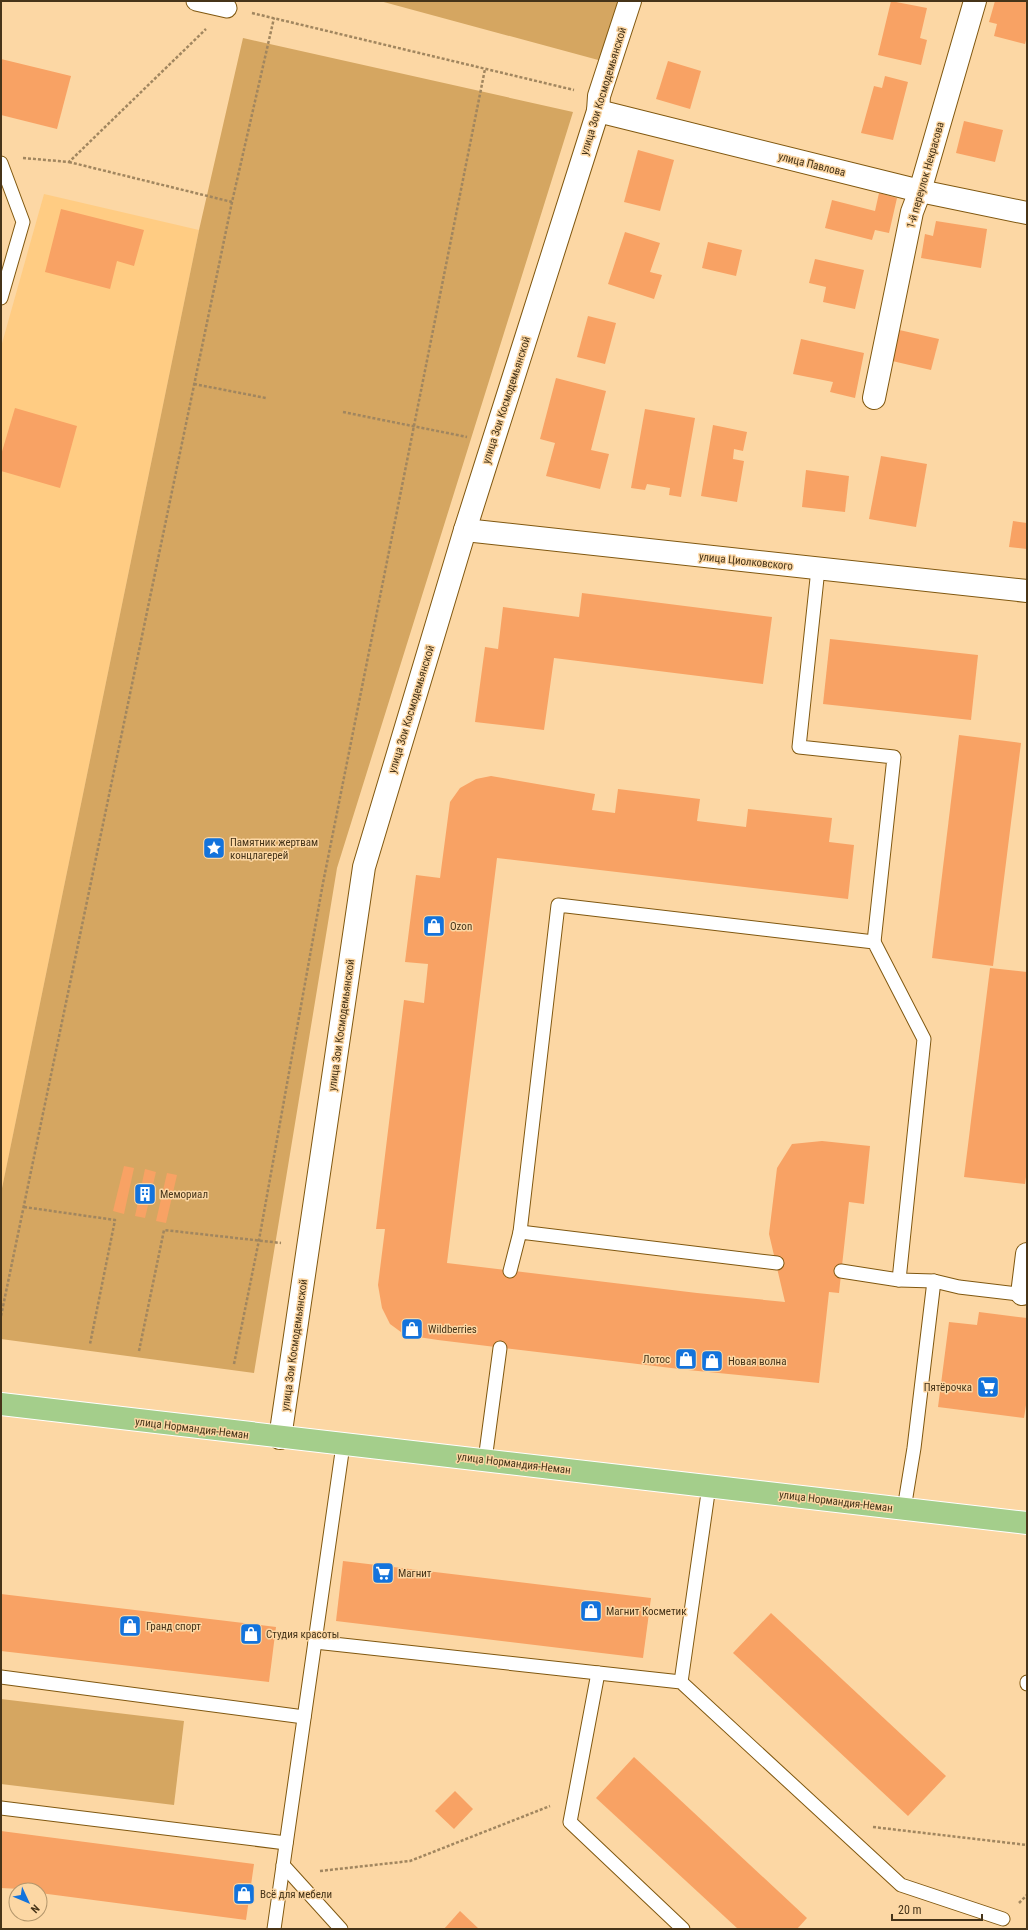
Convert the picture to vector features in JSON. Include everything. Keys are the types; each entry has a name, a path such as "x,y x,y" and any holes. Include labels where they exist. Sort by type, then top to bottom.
{"main road":[{"name":"улица Нормандия-Неман","path":"1,1404 280,1438 485,1460 1027,1524"}],"street":[{"path":"196,1 227,8"},
{"name":"улица Зои Космодемьянской","path":"280,1438 364,867 465,530 630,1"},
{"name":"1-й переулок Некрасова","path":"874,398 912,212 920,191 976,1"},
{"name":"улица Павлова","path":"599,103 920,191 1027,213"},
{"name":"улица Циолковского","path":"465,530 1027,591"},
{"path":"1025,1294 1027,1254"}],"lane":[{"path":"1,163 23,222 1,298"},
{"path":"818,569 799,747 894,757 874,942 924,1039 899,1280"},
{"path":"510,1271 520,1232 558,905 874,942"},
{"path":"520,1232 777,1263"},
{"path":"841,1271 899,1280 934,1281 958,1287 1025,1294"},
{"path":"904,1509 914,1448 934,1281"},
{"path":"485,1460 500,1348"},
{"path":"274,1929 287,1870 286,1842 344,1445"},
{"path":"681,1682 709,1486"},
{"path":"315,1642 681,1682 901,1885 1003,1919"},
{"path":"598,1673 570,1822 683,1929"},
{"path":"1,1677 304,1717"},
{"path":"1,1808 286,1842"},
{"path":"287,1870 341,1929"}],"path":[{"path":"69,162 227,8"},
{"path":"1,1316 232,202 274,18 485,69 599,103"},
{"path":"234,1364 259,1240 323,883 415,427 485,69"},
{"path":"16,157 69,162 232,202"},
{"path":"194,384 266,398"},
{"path":"343,412 493,442"},
{"path":"24,1207 115,1220 90,1344"},
{"path":"139,1350 164,1230 308,1246"},
{"path":"287,1870 410,1861 575,1797"},
{"path":"833,1822 1027,1845"}],"shaded area":[{"path":"380,1 620,1 602,61"},
{"path":"243,38 573,112 337,868 254,1373 1,1339 1,1193 199,230"},
{"path":"44,194 199,230 1,1193 1,347"},
{"path":"1,1699 184,1721 174,1805 1,1784"}],"building":[{"path":"891,1 927,8 920,38 927,40 921,65 878,55"},
{"path":"995,1 1027,1 1027,36 1025,44 994,36 997,24 989,22"},
{"path":"1,59 71,76 57,129 1,115"},
{"path":"668,61 701,71 690,109 656,99"},
{"path":"885,76 908,82 893,140 861,133 874,86 882,88"},
{"path":"964,121 1003,130 995,162 956,153"},
{"path":"638,150 674,160 660,211 624,202"},
{"path":"879,193 897,198 889,233 875,230 872,240 825,228 832,200 875,211"},
{"path":"61,209 144,230 134,266 117,261 110,289 45,272"},
{"path":"936,221 987,229 981,268 921,258 925,234 933,236"},
{"path":"625,232 660,243 650,272 662,275 654,299 608,284"},
{"path":"708,242 742,250 736,276 702,268"},
{"path":"815,259 864,270 855,309 823,302 826,287 809,283"},
{"path":"588,316 616,323 605,364 577,357"},
{"path":"895,329 939,339 931,370 888,360"},
{"path":"801,339 864,353 855,398 830,392 833,382 793,374"},
{"path":"556,378 606,391 591,450 609,454 600,489 546,476 555,443 540,439"},
{"path":"15,408 77,426 60,488 1,471 1,455"},
{"path":"645,409 695,418 681,497 669,495 670,488 647,484 645,490 631,488"},
{"path":"713,425 747,432 743,451 734,449 733,459 744,461 737,502 701,496"},
{"path":"881,456 927,464 916,527 869,519"},
{"path":"806,470 849,476 845,512 802,507"},
{"path":"1013,521 1027,523 1027,549 1009,547"},
{"path":"582,593 772,617 763,684 554,658 544,730 475,722 485,647 498,649 503,607 579,617"},
{"path":"830,639 978,655 971,720 823,704"},
{"path":"959,735 1021,743 993,966 932,958"},
{"path":"491,776 595,794 592,810 615,813 618,789 700,799 697,821 746,827 748,809 832,818 829,842 854,845 848,899 497,858 447,1263 785,1302 769,1234 777,1168 792,1144 822,1141 870,1146 864,1204 849,1202 839,1293 829,1292 819,1383 688,1370 438,1340 405,1335 390,1324 382,1308 378,1285 385,1229 376,1229 404,1000 424,1003 428,964 405,962 416,875 440,878 450,802 460,788 476,779"},
{"path":"990,968 1027,972 1027,1170 1025,1184 964,1177"},
{"path":"124,1166 134,1168 124,1214 113,1211"},
{"name":"Мемориал","path":"145,1169 156,1172 145,1218 135,1216"},
{"path":"167,1173 177,1175 166,1223 156,1221"},
{"path":"979,1312 1027,1318 1027,1405 1024,1418 938,1407 949,1322 977,1325"},
{"path":"343,1561 651,1598 643,1658 336,1621"},
{"path":"1,1594 276,1627 269,1682 1,1651"},
{"path":"771,1613 946,1776 908,1816 733,1653"},
{"path":"634,1757 807,1918 797,1929 738,1929 596,1798"},
{"path":"455,1791 473,1809 454,1829 435,1811"},
{"path":"1,1831 254,1864 246,1920 48,1894 48,1882 8,1882 8,1888 1,1888"},
{"path":"460,1911 479,1929 444,1929"}],"place":[{"name":"Памятник жертвам концлагерей","path":"214,848"},
{"name":"Ozon","path":"434,926"},
{"name":"Мемориал","path":"145,1194"},
{"name":"Wildberries","path":"412,1329"},
{"name":"Лотос","path":"686,1359"},
{"name":"Новая волна","path":"712,1361"},
{"name":"Пятёрочка","path":"988,1387"},
{"name":"Магнит","path":"383,1573"},
{"name":"Магнит Косметик","path":"591,1611"},
{"name":"Гранд спорт","path":"130,1626"},
{"name":"Студия красоты","path":"251,1634"},
{"name":"Всё для мебели","path":"244,1894"}]}
